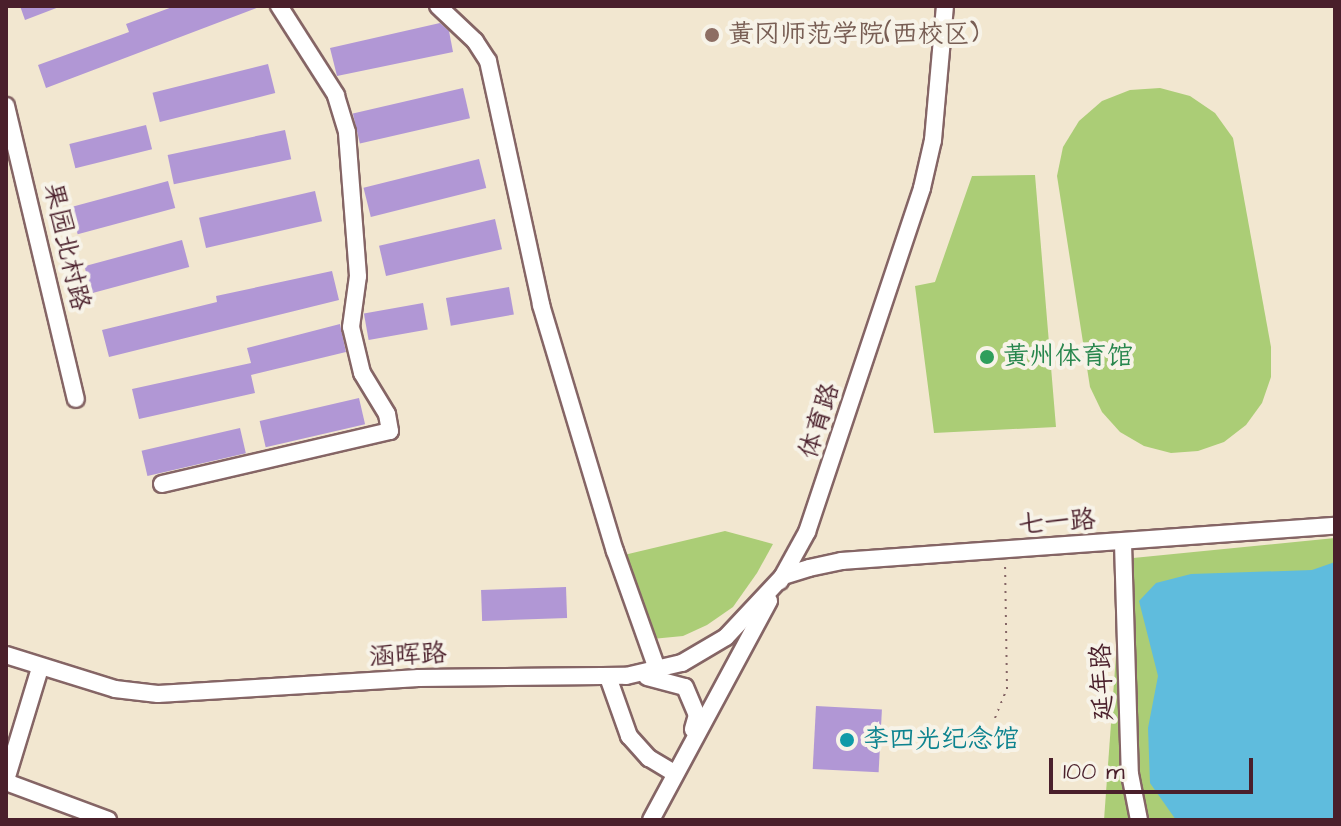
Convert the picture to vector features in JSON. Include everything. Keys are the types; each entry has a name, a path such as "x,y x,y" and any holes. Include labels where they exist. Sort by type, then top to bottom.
{"street":[{"path":"162,484 390,431 387,414 362,373 351,327 358,276 347,132 336,95 279,6"},
{"path":"438,6 475,41 488,61 541,305 615,551 657,669"},
{"name":"体育路","path":"651,820 691,739 812,520 922,188 933,140 945,6"},
{"name":"果园北村路","path":"6,106 76,399"},
{"name":"七一路","path":"783,576 842,561 1335,526"},
{"name":"延年路","path":"1123,543 1130,774 1139,820"},
{"name":"涵晖路","path":"6,655 115,689 158,694 419,678 626,676 682,663 726,637 783,576"},
{"path":"40,668 6,781 108,820"},
{"path":"626,676 664,677 685,687 697,715 691,739"},
{"path":"608,677 629,736 649,758 674,773"}],"path":[{"path":"995,718 1007,689 1005,550"}],"green space":[{"path":"1160,88 1190,96 1215,113 1233,138 1271,347 1271,377 1262,403 1246,425 1224,442 1198,451 1171,453 1144,446 1120,432 1102,412 1090,387 1057,176 1063,147 1079,121 1102,101 1130,90"},
{"name":"黄州体育馆","path":"1035,175 1056,427 934,433 915,286 935,282 972,176"},
{"path":"725,531 773,544 757,573 733,607 707,625 683,636 652,639 624,555"},
{"path":"1335,538 1335,820 1104,820 1123,559"}],"water":[{"path":"1335,562 1335,820 1176,820 1150,783 1148,728 1158,676 1139,601 1156,583 1191,574 1312,570"}],"building":[{"path":"20,6 59,6 59,7 25,20"},
{"path":"175,6 259,7 46,88 38,65 129,32 126,24"},
{"path":"440,23 449,31 453,52 337,76 330,48"},
{"path":"268,64 275,93 160,122 153,93"},
{"path":"463,88 470,118 360,144 353,113"},
{"path":"146,125 152,149 75,168 69,144"},
{"path":"285,130 291,159 174,184 168,155"},
{"path":"479,159 486,188 371,217 364,188"},
{"path":"168,181 175,208 78,234 70,207"},
{"path":"315,191 322,221 206,248 199,218"},
{"path":"495,219 502,249 386,276 379,246"},
{"path":"182,240 189,267 92,293 84,266"},
{"path":"332,271 339,300 109,357 102,330 217,302 216,296"},
{"path":"509,287 514,315 451,326 446,298"},
{"path":"423,303 428,330 369,340 364,313"},
{"path":"340,324 346,352 251,375 255,393 139,419 132,389 251,363 247,348"},
{"path":"359,398 365,424 266,447 260,421"},
{"path":"240,428 246,453 147,476 142,451"},
{"path":"566,587 567,618 482,621 481,590"},
{"name":"李四光纪念馆","path":"816,706 882,709 879,772 813,769"}],"place":[{"name":"黄冈师范学院(西校区)","path":"712,35"},
{"name":"黄州体育馆","path":"987,357"},
{"name":"李四光纪念馆","path":"847,740"}]}
